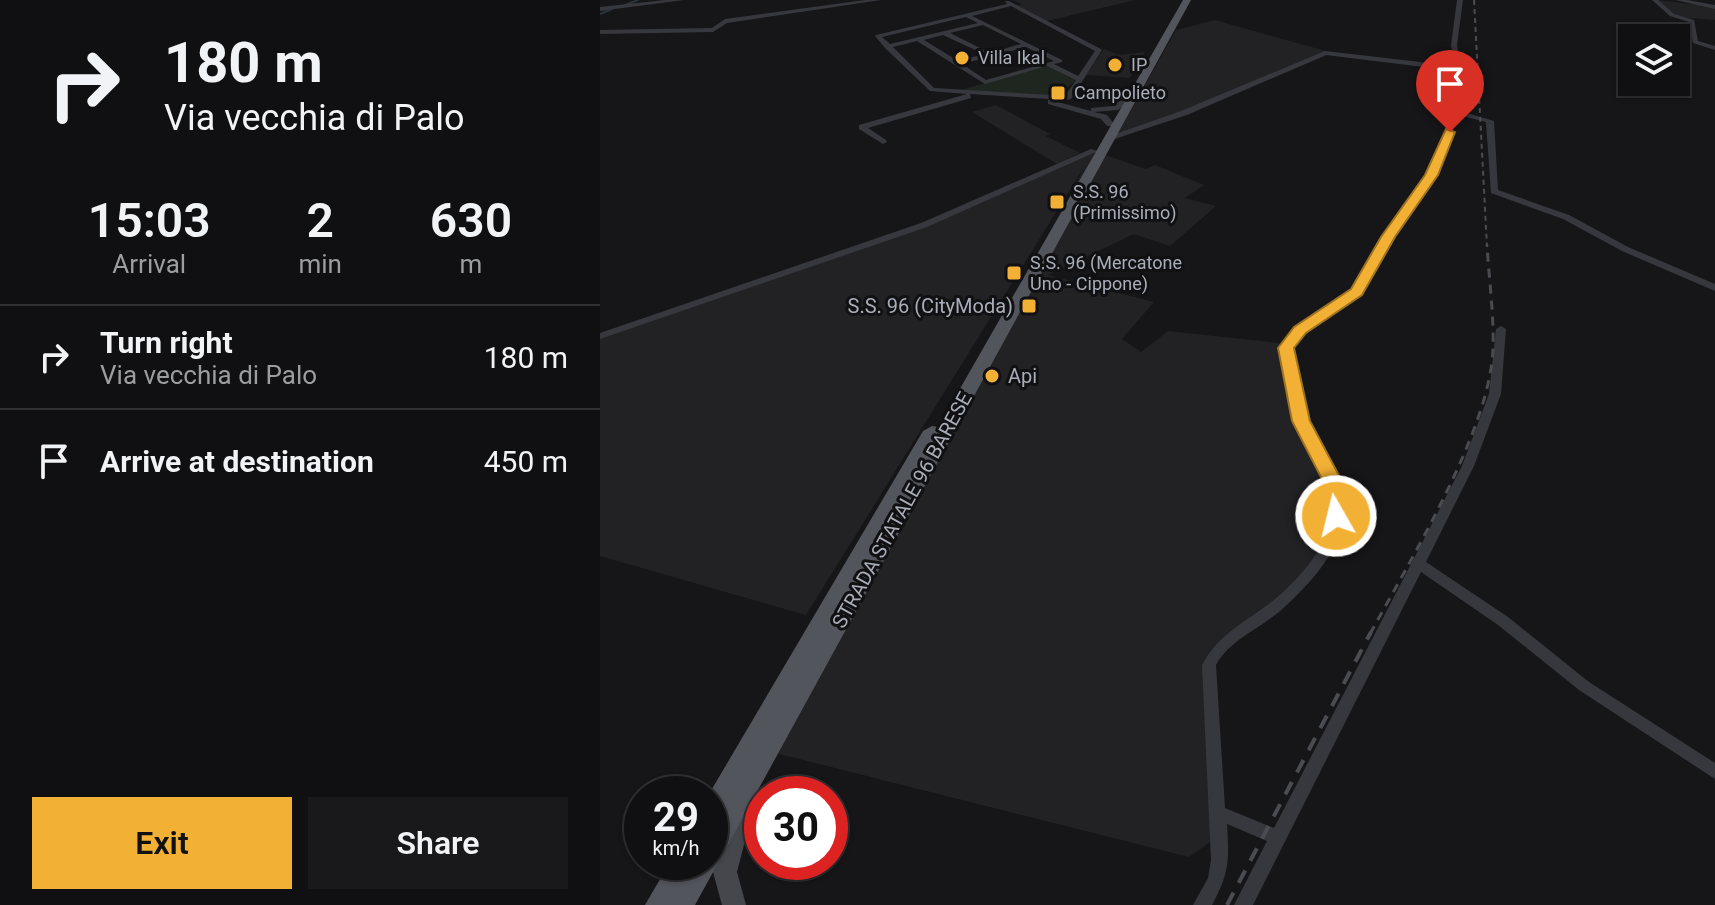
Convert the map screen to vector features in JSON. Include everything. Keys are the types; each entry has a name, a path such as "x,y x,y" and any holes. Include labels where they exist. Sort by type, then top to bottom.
{"main road":[{"name":"STRADA STATALE 96 BARESE","path":"728,785 1094,151 1110,131 1122,103 1181,0"},
{"name":"STRADA STATALE 96 BARESE","path":"753,776 1110,131 1187,0"},
{"name":"STRADA STATALE 96 BARESE","path":"728,820 744,792"},
{"path":"734,905 725,872 744,804"},
{"path":"659,905 674,880"},
{"path":"680,905 695,880"}],"street":[{"path":"600,9 681,0"},
{"path":"600,32 713,30 725,21 878,0"},
{"path":"1202,905 1216,880 1220,860 1209,665 1215,651 1273,608 1311,574 1331,548 1336,516 1333,483 1301,421 1286,348 1300,330 1357,292 1388,237 1432,175 1456,112 1459,69 1454,45 1460,0"},
{"path":"1655,0 1674,17 1692,21 1695,42 1715,48"},
{"path":"1678,0 1715,7"},
{"path":"1065,100 1099,50 1007,3 878,36 932,90 1051,98 1090,109 1108,109 1122,103"},
{"path":"956,64 1030,44 966,15"},
{"path":"887,47 986,23"},
{"path":"944,33 990,55"},
{"path":"918,39 985,82 1060,61 1025,45"},
{"path":"1051,98 1104,117 1110,131 1184,113 1325,53 1459,69"},
{"path":"1048,64 1079,79"},
{"path":"1051,98 1074,87"},
{"path":"883,142 862,127 978,93"},
{"path":"1456,112 1490,121 1494,191 1566,217 1625,249 1715,288"},
{"path":"600,336 924,225 1094,151"},
{"path":"1243,905 1419,564 1486,424 1495,394 1501,329"},
{"path":"1419,564 1503,621 1584,686 1715,772"},
{"path":"1217,812 1244,820 1277,837"}],"shaded area":[{"path":"1012,0 1135,0 1047,21 1015,7 1022,4"},
{"path":"1657,0 1715,7 1715,20 1676,17"},
{"path":"1215,20 1333,53 1114,140 1176,30"},
{"name":"IP","path":"1104,49 1119,55 1145,52 1130,78 1086,75"},
{"path":"1048,65 1077,78 1055,93 1040,96 961,90"},
{"path":"996,105 1080,153 1057,164 972,112"},
{"path":"1094,151 1146,169 1155,165 1204,185 1185,198 1216,206 1170,246 1134,234 1048,275 1154,302 1122,339 1141,352 1168,331 1280,343 1323,463 1336,516 1321,561 1215,651 1219,836 1189,857 767,751 850,619 1086,164 806,615 600,556 600,337 924,225"}],"waterway":[{"path":"625,5 638,0"},
{"path":"600,14 612,9"}],"railway":[{"path":"1474,0 1487,247"},
{"path":"1370,634 1426,533 1478,418 1493,349 1487,245"},
{"path":"1227,905 1371,632"}],"place":[{"name":"Villa Ikal","path":"962,58"},
{"name":"IP","path":"1115,65"},
{"name":"Campolieto","path":"1058,93"},
{"name":"S.S. 96 (Primissimo)","path":"1057,202"},
{"name":"S.S. 96 (Mercatone Uno - Cippone)","path":"1014,273"},
{"name":"S.S. 96 (CityModa)","path":"1029,306"},
{"name":"Api","path":"992,376"}],"route":[{"path":"1336,516 1333,483 1301,421 1286,348 1300,330 1357,292 1388,237 1432,175 1450,132"}]}
